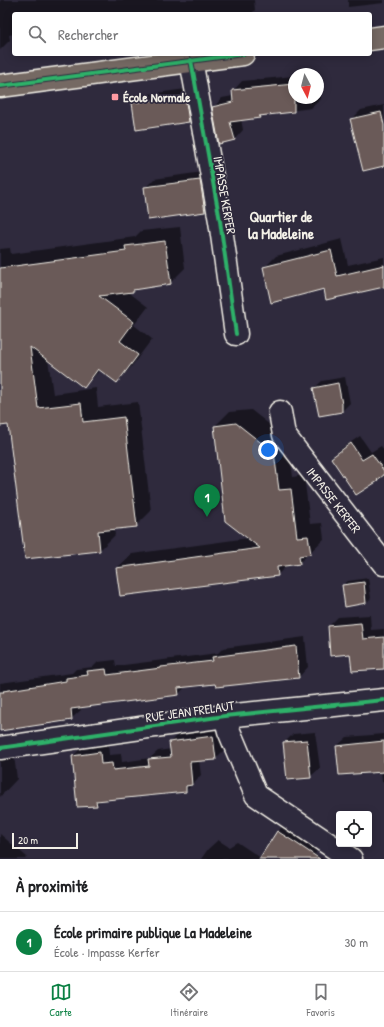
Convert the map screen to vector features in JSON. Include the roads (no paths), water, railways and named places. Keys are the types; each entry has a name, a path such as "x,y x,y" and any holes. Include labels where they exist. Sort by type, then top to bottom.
{"main road":[{"path":"372,39 384,37"},
{"path":"0,86 226,56"}],"street":[{"name":"IMPASSE KERFER","path":"191,60 220,221 236,334"},
{"name":"IMPASSE KERFER","path":"280,412 284,435 384,564"},
{"name":"RUE JEAN FRELAUT","path":"0,748 225,716 384,700"},
{"path":"225,716 229,731 256,795 351,859"}],"place":[{"name":"École Normale","path":"115,97"},
{"name":"École primaire publique La Madeleine","path":"207,517"}],"district":[{"name":"Quartier de la Madeleine","path":"281,226"}]}
